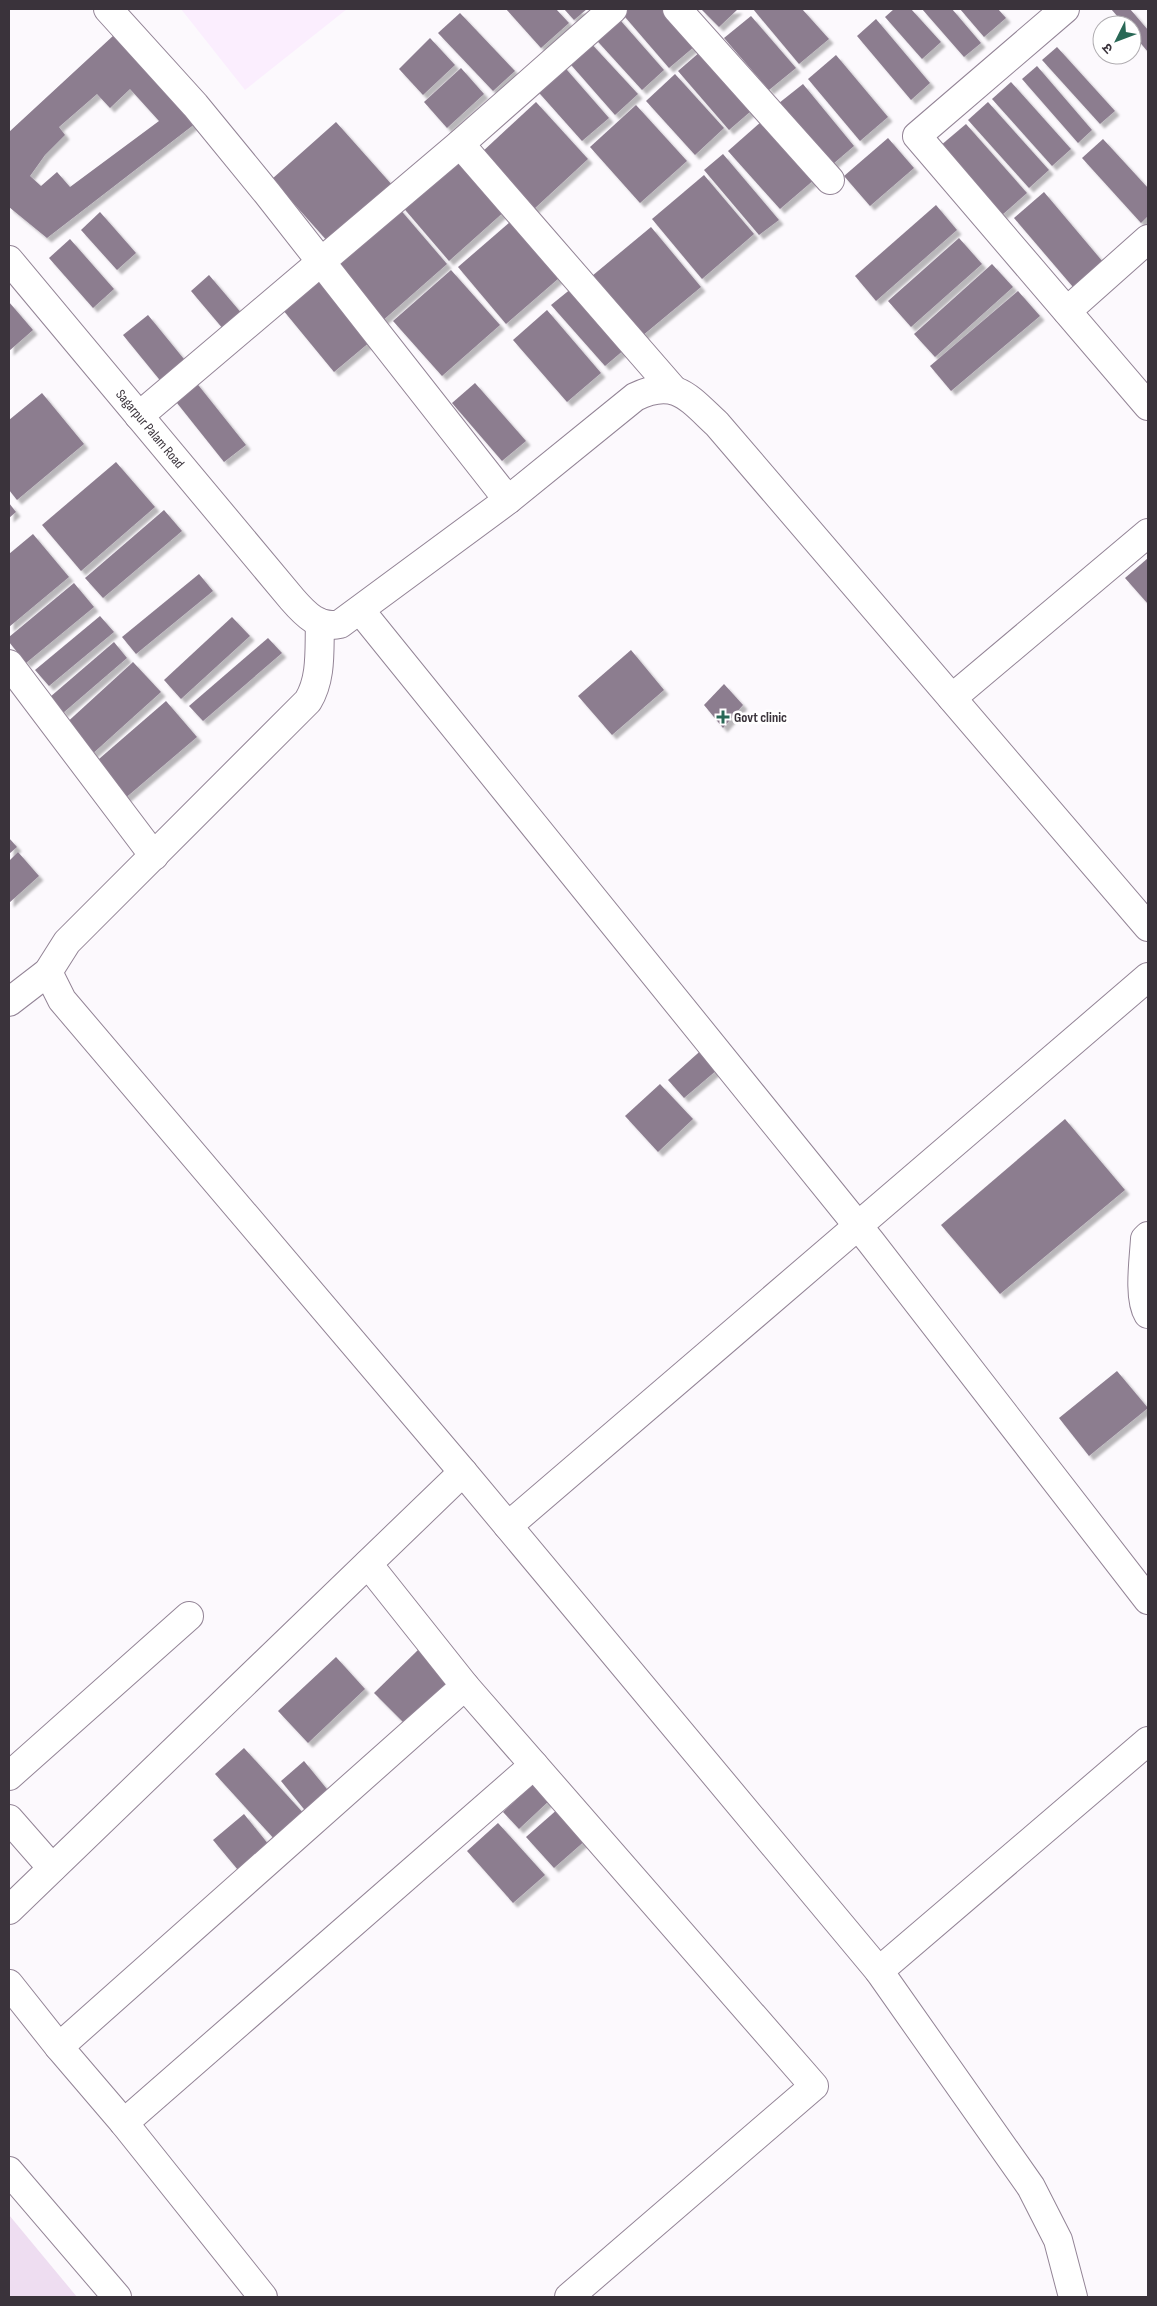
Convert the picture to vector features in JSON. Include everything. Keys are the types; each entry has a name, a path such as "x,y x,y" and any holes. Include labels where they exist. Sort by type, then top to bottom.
{"street":[{"path":"108,9 195,105 508,500"},
{"path":"139,416 460,144 614,9"},
{"path":"677,9 830,180"},
{"path":"1048,14 917,136 1148,406"},
{"path":"460,144 672,388 685,395 717,424 1148,927"},
{"path":"1067,311 1148,239"},
{"name":"Sagarpur Palam Road","path":"9,260 292,599 305,613 320,623"},
{"path":"9,1002 48,972 67,942 308,701 314,691 318,674 320,623 330,626 340,624 360,610 508,500 635,397 659,388 672,388"},
{"path":"952,698 1148,533"},
{"path":"360,610 857,1227 1148,1600"},
{"path":"9,664 154,856"},
{"path":"48,972 62,1000 463,1472 879,1972 1031,2188 1058,2240 1073,2297"},
{"path":"508,1526 1148,977"},
{"path":"1148,1236 1145,1239 1143,1280 1145,1310 1148,1314"},
{"path":"9,1910 463,1472"},
{"path":"368,1564 466,1686 814,2086 569,2297"},
{"path":"9,1776 189,1616"},
{"path":"59,2047 466,1686"},
{"path":"879,1972 1148,1741"},
{"path":"124,2123 534,1765"},
{"path":"9,1819 52,1868"},
{"path":"9,1984 59,2047 124,2123 263,2297"},
{"path":"9,2171 116,2297"}],"shaded area":[{"path":"181,9 347,9 245,90"},
{"path":"9,2215 77,2297 9,2297"}],"building":[{"path":"506,9 556,9 569,23 541,48"},
{"path":"564,9 587,9 574,20"},
{"path":"672,9 701,41 669,68 619,10"},
{"path":"701,9 738,9 719,27"},
{"path":"753,9 802,9 829,39 799,64"},
{"path":"894,9 911,9 941,42 922,59 885,17"},
{"path":"922,9 952,9 981,43 964,57"},
{"path":"960,9 998,9 1006,18 984,37"},
{"path":"1111,9 1130,9 1135,15 1116,15"},
{"path":"613,12 664,70 642,90 590,33"},
{"path":"460,13 515,71 493,91 438,33"},
{"path":"751,16 796,68 769,90 724,38"},
{"path":"876,19 930,83 911,100 857,36"},
{"path":"1142,23 1148,30 1148,52 1142,45"},
{"path":"114,35 196,123 47,238 9,207 9,132","holes":["130,89 159,121 70,187 57,172 41,186 30,176 45,155 65,135 59,127 97,94 110,108"]},
{"path":"430,38 455,65 423,95 399,69"},
{"path":"587,39 638,94 615,115 565,58"},
{"path":"708,45 758,105 729,130 678,71"},
{"path":"1057,47 1115,111 1100,124 1042,60"},
{"path":"836,55 888,117 860,141 808,79"},
{"path":"560,62 609,118 582,141 533,86"},
{"path":"1037,66 1092,130 1078,143 1022,79"},
{"path":"461,68 484,94 447,128 424,102"},
{"path":"675,74 724,128 695,155 646,101"},
{"path":"1011,82 1071,149 1052,166 992,99"},
{"path":"803,84 854,146 826,170 774,107"},
{"path":"536,102 588,159 534,209 481,153"},
{"path":"988,102 1049,170 1029,188 968,120"},
{"path":"636,105 687,161 640,203 590,147"},
{"path":"762,121 815,179 780,209 728,151"},
{"path":"336,122 393,186 329,243 272,179"},
{"path":"966,124 1027,193 1002,215 940,146"},
{"path":"888,138 914,168 870,206 844,176"},
{"path":"1103,139 1148,188 1148,216 1141,223 1082,158"},
{"path":"723,154 779,220 759,235 704,170"},
{"path":"458,155 506,210 449,261 401,205"},
{"path":"704,175 754,234 702,279 652,219"},
{"path":"1044,192 1103,262 1073,287 1014,218"},
{"path":"936,205 957,230 876,301 855,276"},
{"path":"398,207 447,264 381,322 331,265"},
{"path":"100,212 136,253 117,270 81,230"},
{"path":"518,215 566,272 506,324 458,267"},
{"path":"651,227 701,287 642,336 592,276"},
{"path":"959,238 982,264 911,327 888,301"},
{"path":"70,239 114,289 93,308 49,258"},
{"path":"992,264 1013,287 935,357 914,334"},
{"path":"451,270 500,325 442,376 393,321"},
{"path":"209,275 243,315 224,330 191,291"},
{"path":"319,279 371,341 334,372 283,310"},
{"path":"572,288 625,349 605,366 551,305"},
{"path":"1018,291 1040,316 951,391 930,366"},
{"path":"9,302 33,330 9,351"},
{"path":"547,310 601,373 567,402 513,340"},
{"path":"148,315 188,364 163,384 123,335"},
{"path":"195,381 246,445 224,462 173,398"},
{"path":"475,383 526,441 502,461 452,403"},
{"path":"42,393 84,444 17,500 9,490 9,420"},
{"path":"116,462 155,507 81,571 42,525"},
{"path":"9,503 16,512 9,518"},
{"path":"164,510 182,531 103,598 85,578"},
{"path":"33,534 69,577 9,627 9,554"},
{"path":"1148,558 1148,604 1125,578"},
{"path":"199,574 213,591 136,654 122,637"},
{"path":"74,583 94,607 26,663 9,642 9,637"},
{"path":"100,616 114,632 49,686 35,670"},
{"path":"232,617 250,636 181,699 164,680"},
{"path":"268,638 282,653 203,721 189,706"},
{"path":"114,642 127,658 63,713 50,697"},
{"path":"631,650 664,690 612,735 578,696"},
{"path":"133,662 161,692 90,756 63,726"},
{"name":"Govt clinic","path":"724,684 743,705 723,728 704,705"},
{"path":"166,701 197,737 123,800 92,765"},
{"path":"9,838 17,847 9,854"},
{"path":"18,852 39,876 9,903 9,861"},
{"path":"707,1045 724,1064 684,1098 668,1080"},
{"path":"660,1084 693,1119 658,1152 625,1116"},
{"path":"1065,1119 1125,1190 1000,1294 941,1225"},
{"path":"1117,1371 1148,1408 1089,1456 1059,1418"},
{"path":"419,1649 450,1681 406,1725 374,1693"},
{"path":"336,1657 365,1689 308,1743 278,1711"},
{"path":"244,1748 306,1816 277,1842 215,1774"},
{"path":"304,1761 331,1794 308,1814 281,1781"},
{"path":"535,1782 551,1799 519,1829 503,1812"},
{"path":"559,1808 587,1839 554,1868 526,1837"},
{"path":"244,1814 269,1845 238,1870 213,1840"},
{"path":"498,1823 545,1875 513,1903 467,1851"}],"place":[{"name":"Govt clinic","path":"723,717"}]}
